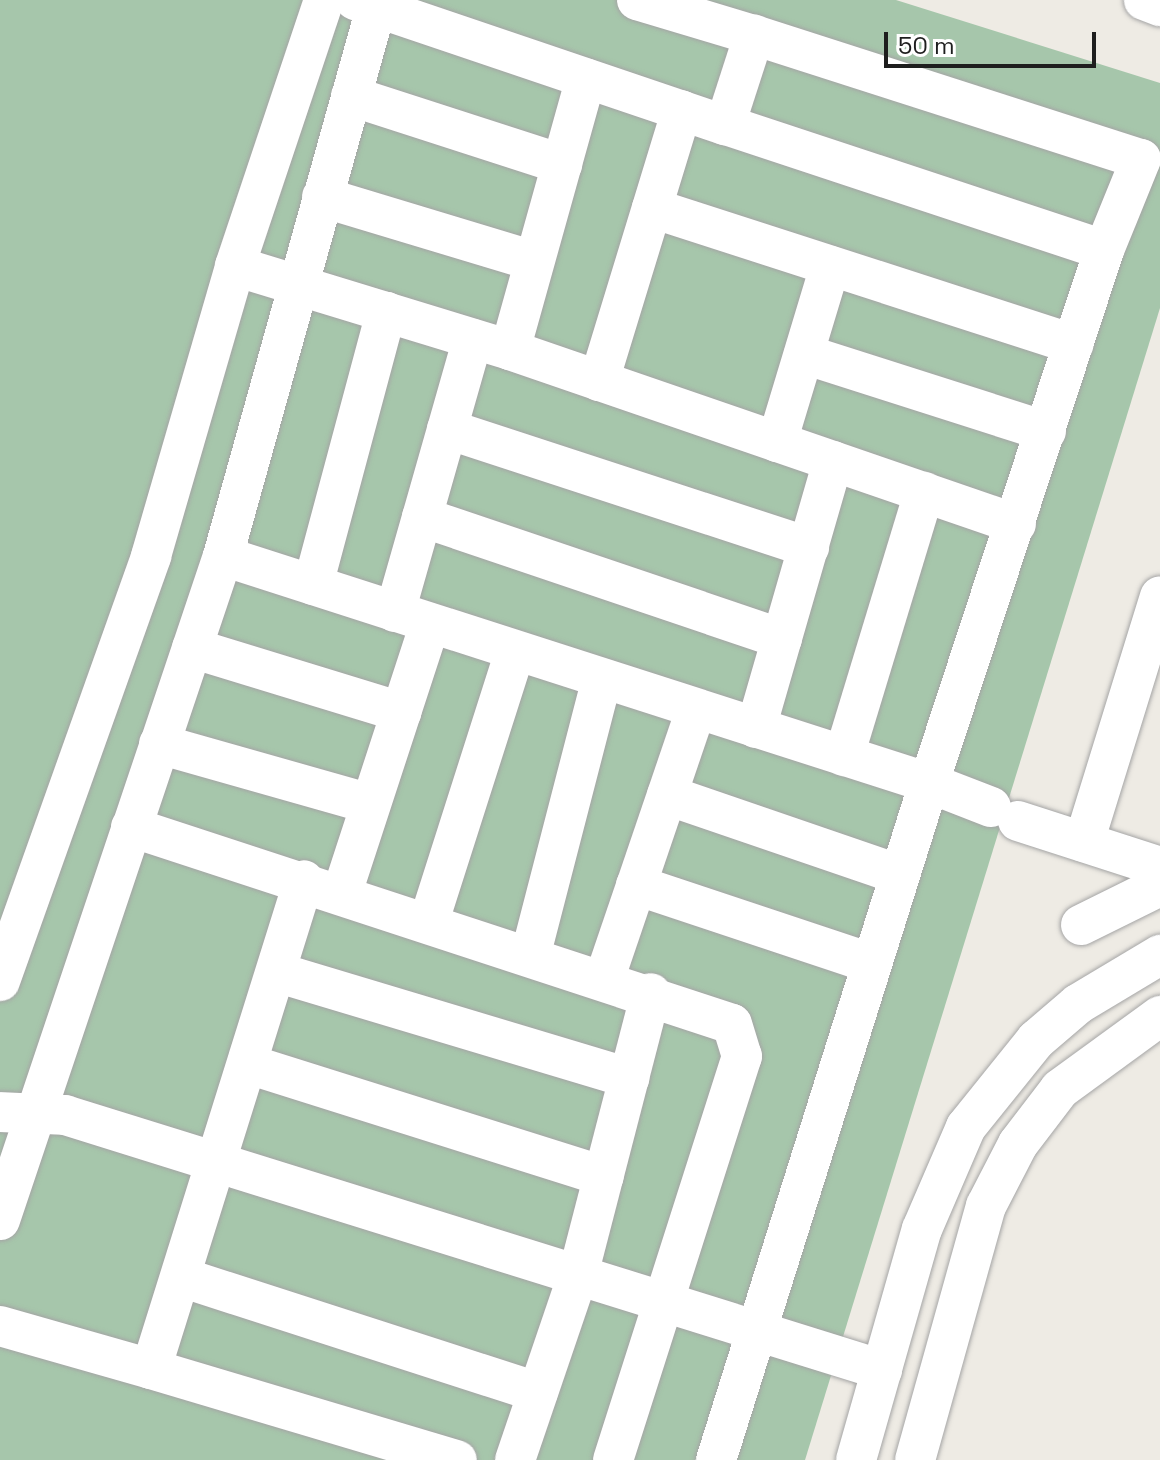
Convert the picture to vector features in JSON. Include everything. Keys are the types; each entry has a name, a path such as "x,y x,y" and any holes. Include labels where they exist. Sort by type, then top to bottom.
{"street":[{"path":"0,981 151,556 235,266 324,0"},
{"path":"637,0 1141,159 1104,250 1016,524 929,783 895,873 759,1332 716,1460"},
{"path":"1144,0 1160,6"},
{"path":"0,1220 19,1112 131,827 223,556 351,96 366,4 1104,250"},
{"path":"725,125 754,35"},
{"path":"342,893 401,712 422,517 447,429 534,261 586,78"},
{"path":"351,96 562,164"},
{"path":"599,381 682,110"},
{"path":"322,197 534,261"},
{"path":"652,208 1074,344"},
{"path":"235,266 491,344 1016,524"},
{"path":"777,442 830,266"},
{"path":"313,585 386,312"},
{"path":"804,354 1046,431"},
{"path":"447,429 809,547"},
{"path":"756,728 833,461"},
{"path":"844,756 924,492"},
{"path":"422,517 782,639"},
{"path":"223,556 929,783 1004,814 1160,867"},
{"path":"1084,842 1154,634"},
{"path":"192,648 401,712"},
{"path":"429,921 515,651"},
{"path":"531,953 602,679"},
{"path":"605,977 696,709"},
{"path":"159,744 371,804"},
{"path":"667,795 895,873"},
{"path":"131,827 605,977 732,1024 742,1056 613,1460"},
{"path":"151,1369 219,1162 304,880"},
{"path":"636,885 867,962"},
{"path":"1081,925 1160,886"},
{"path":"856,1460 922,1229 966,1127 1036,1040 1078,1004 1160,955"},
{"path":"276,972 629,1078"},
{"path":"515,1460 578,1275 651,993"},
{"path":"915,1460 986,1206 1018,1144 1060,1089 1160,1016"},
{"path":"248,1064 604,1176"},
{"path":"19,1112 219,1162 882,1370"},
{"path":"181,1277 538,1392"},
{"path":"0,1326 457,1460"}],"green space":[{"path":"0,0 896,0 1160,83 1160,308 805,1460 0,1460"}]}
